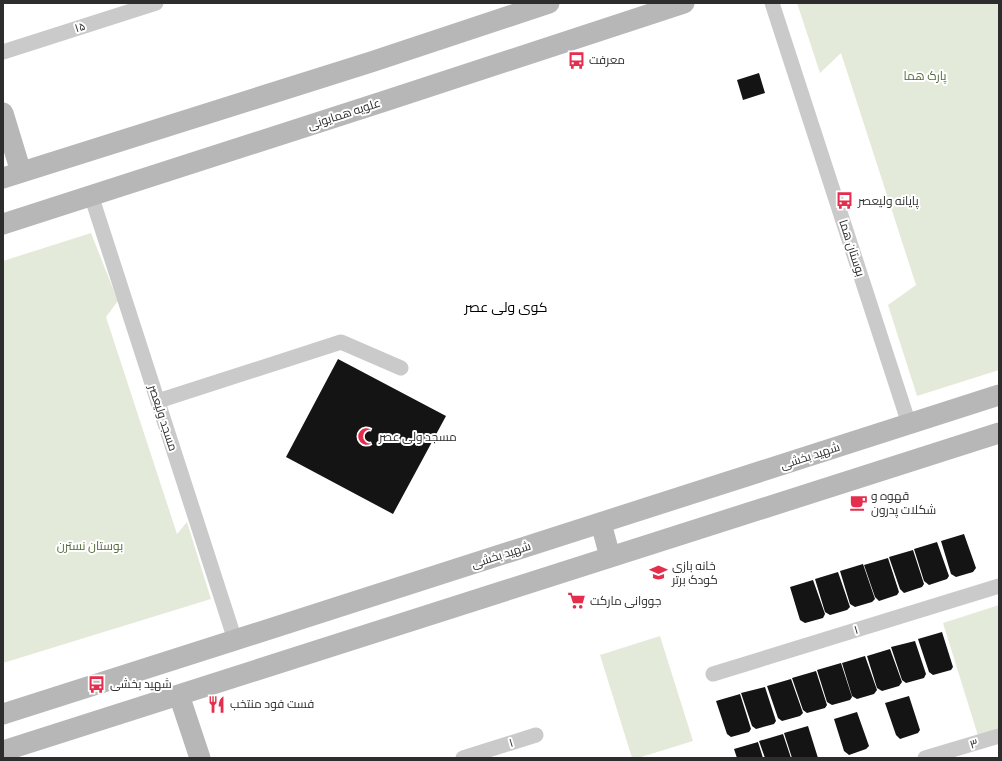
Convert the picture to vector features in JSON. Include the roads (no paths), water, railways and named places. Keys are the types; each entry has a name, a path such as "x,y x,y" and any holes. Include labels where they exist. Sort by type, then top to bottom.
{"street":[{"name":"۱۵","path":"3,52 156,3"},
{"path":"3,113 12,175 371,62 549,3"},
{"name":"علویه همایونی","path":"3,224 684,3"},
{"name":"بوستان هما","path":"772,3 909,424"},
{"name":"مسجد ولیعصر","path":"91,195 235,640"},
{"path":"158,401 341,342 401,368"},
{"name":"شهید بخشی","path":"3,714 999,395"},
{"path":"3,751 999,432"},
{"path":"601,523 610,557"},
{"name":"۱","path":"713,674 999,586"},
{"path":"179,695 200,758"},
{"name":"۱","path":"463,758 536,735"},
{"name":"۳","path":"926,758 999,736"}],"place":[{"name":"معرفت","path":"576,60"},
{"name":"پایانه ولیعصر","path":"845,201"},
{"name":"مسجد ولی عصر","path":"366,437"},
{"name":"قهوه ‌و شکلات پدرون","path":"858,503"},
{"name":"خانه بازی کودک برتر","path":"659,573"},
{"name":"جووانی مارکت","path":"577,601"},
{"name":"شهید بخشی","path":"97,684"},
{"name":"فست فود منتخب","path":"217,704"}],"district":[{"name":"کوی ولی عصر","path":"506,307"}],"park label":[{"name":"پارک هما","path":"925,76"},
{"name":"بوستان نسترن","path":"90,546"}]}
